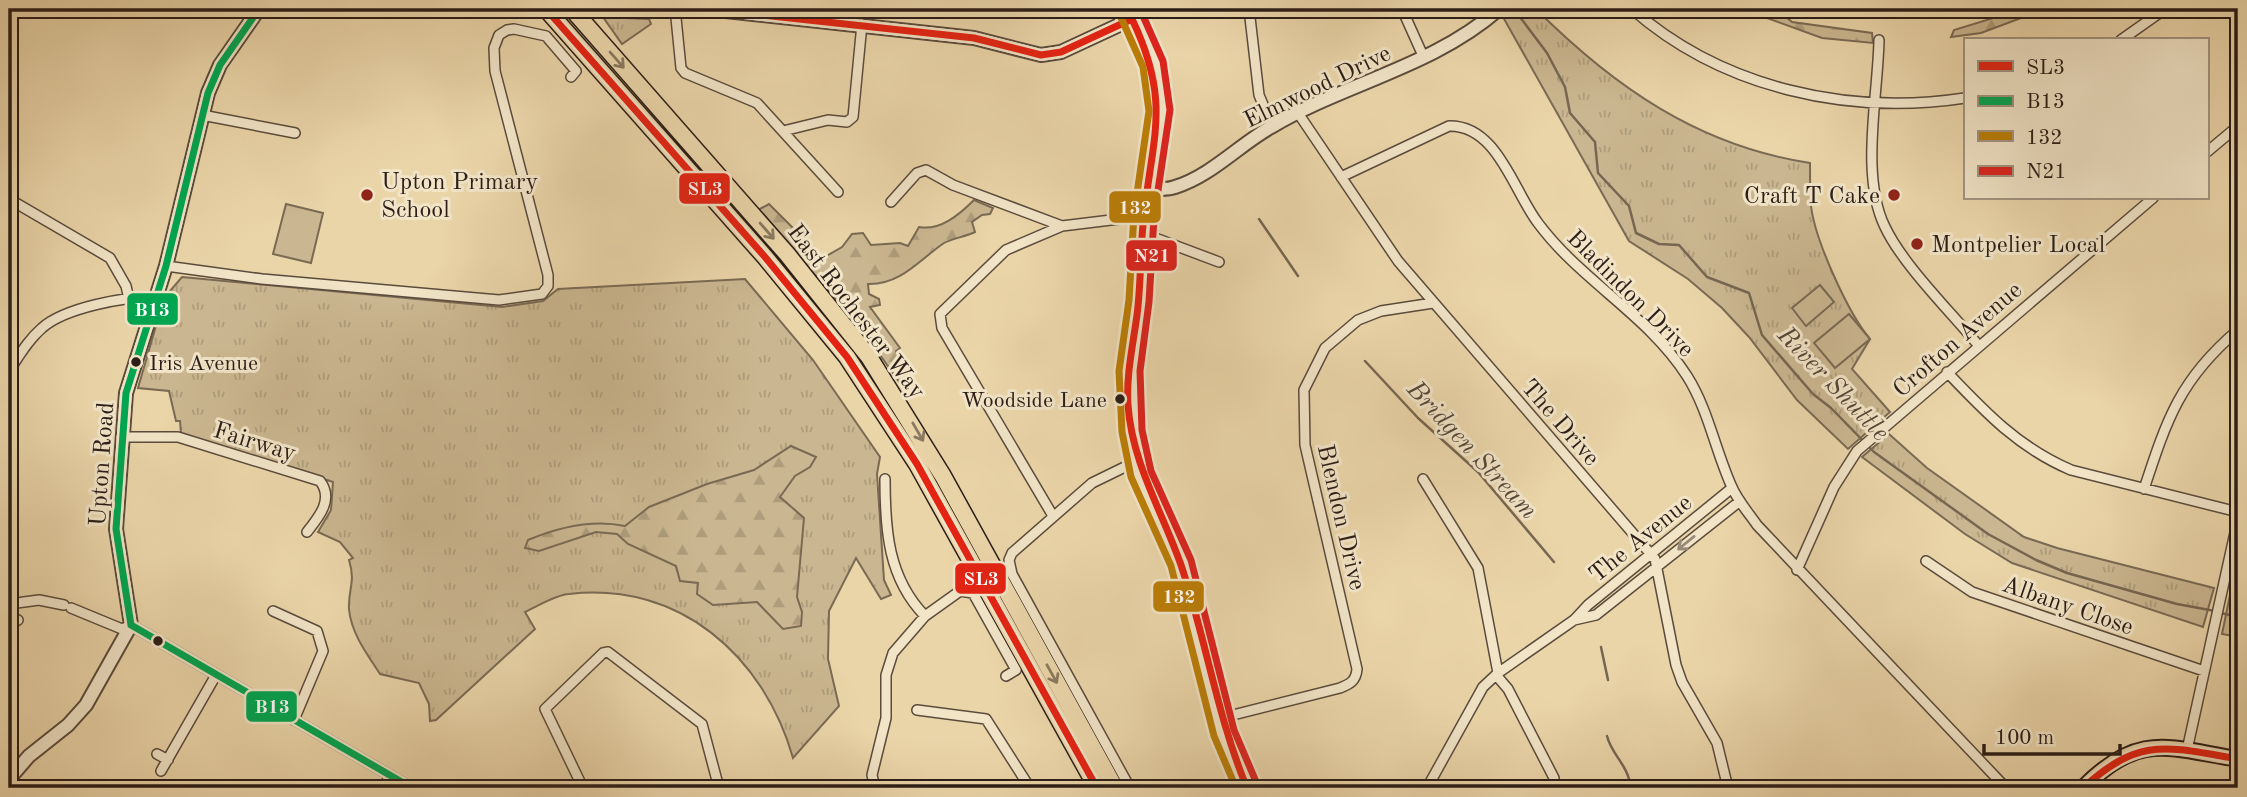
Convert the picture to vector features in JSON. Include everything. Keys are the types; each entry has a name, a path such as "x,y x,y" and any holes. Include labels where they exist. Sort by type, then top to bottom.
{"highway":[{"name":"East Rochester Way","path":"546,9 765,257 847,357 917,464 1097,788"},
{"name":"East Rochester Way","path":"572,9 787,254 875,366 943,476 1115,788"}],"main road":[{"path":"2083,788 2103,768 2129,752 2157,747 2238,759"}],"street":[{"name":"Upton Road","path":"131,625 116,529 126,393 166,266 202,115 220,65 259,9"},
{"path":"707,9 753,10 995,42 1041,55 1067,50 1130,14 1149,54 1159,90 1160,111 1144,216 1139,301 1128,391 1137,461 1181,563 1220,718 1247,788"},
{"path":"1249,9 1259,95 1272,126"},
{"path":"1402,9 1424,58"},
{"path":"1632,9 1687,48 1742,75 1803,94 1876,104 1925,104 1964,98"},
{"path":"2124,38 2165,9"},
{"name":"Elmwood Drive","path":"1149,188 1175,188 1272,126 1424,58 1498,10"},
{"path":"676,19 681,68 685,73 752,99 838,192"},
{"path":"783,131 828,120 847,122 853,117 862,24"},
{"path":"166,266 262,279 499,300 542,294 548,286 548,275 495,71 494,48 499,35 514,29 546,36 576,71 571,77"},
{"path":"1879,40 1873,172 1875,200 1885,227 1902,253 1978,345"},
{"name":"The Drive","path":"1298,113 1382,240 1433,303 1651,553 1657,566 1676,664 1682,682 1717,743 1728,788"},
{"path":"202,115 296,133"},
{"name":"Bladindon Drive","path":"1341,177 1449,126 1459,126 1485,139 1519,195 1558,248 1630,313 1684,372 1695,389 1732,488 1740,501 1797,569 2006,788"},
{"path":"2208,151 2238,126"},
{"path":"891,202 924,170 953,185 1062,226"},
{"path":"9,199 110,258 126,286 129,299"},
{"name":"Crofton Avenue","path":"1797,569 1834,487 1849,461 1865,443 2151,200"},
{"path":"1053,516 940,321 948,305 998,256 1062,226 1144,216"},
{"path":"1143,233 1219,261"},
{"path":"9,371 32,337 51,321 72,312 129,299 155,297"},
{"name":"Blendon Drive","path":"1220,718 1340,688 1356,676 1357,669 1305,445 1304,390 1325,348 1358,320 1381,311 1433,303"},
{"path":"2144,489 2168,416 2183,390 2203,362 2238,330"},
{"path":"1947,372 2013,438 2045,458 2071,470 2238,512"},
{"name":"Fairway","path":"121,437 178,437 320,481 325,487 326,501 307,532"},
{"path":"1130,788 1010,569 1012,553 1053,516 1103,475 1137,461"},
{"path":"886,479 885,518 892,562 910,601 925,616"},
{"path":"1423,479 1478,568 1497,674 1508,689 1554,778"},
{"name":"The Avenue","path":"1427,788 1483,687 1497,674 1574,620 1732,488"},
{"name":"The Avenue","path":"1574,620 1596,615 1740,501"},
{"path":"2187,750 2238,519"},
{"name":"Albany Close","path":"1926,561 1972,592 2204,671"},
{"path":"880,788 874,784 872,775 886,718 886,676 893,653 925,616 960,591 972,593 1016,670 1006,676"},
{"path":"23,610 32,601"},
{"path":"9,604 32,601 68,607 122,629 131,625"},
{"path":"273,611 317,631 323,651 294,720"},
{"path":"9,626 18,620"},
{"path":"131,625 412,788"},
{"path":"9,779 29,756 68,725 86,705 131,625"},
{"path":"583,788 545,709 603,653 608,652 702,724 719,788"},
{"path":"161,771 216,675"},
{"path":"917,710 986,719 1030,788"},
{"path":"157,754 167,760"},
{"path":"375,788 383,785 390,776"}],"green space":[{"path":"1513,9 1536,9 1596,64 1628,88 1695,127 1731,143 1810,163 1811,206 1819,237 1852,312 1870,339 1852,369 1890,412 1848,449 1797,400 1749,337 1722,308 1688,279 1629,241 1503,17"},
{"path":"1742,9 1777,9 1792,22 1872,33 1873,43 1822,38"},
{"path":"2004,9 2045,9 1981,33 1951,37 1954,30 2000,16"},
{"path":"603,17 649,19 651,24 622,44"},
{"path":"974,200 993,208 990,214 982,215 972,222 975,232 944,243 900,276 868,284 869,294 879,299 880,305 870,307 900,348 896,351 907,375 905,390 858,324 758,210 769,204 823,258 842,247 852,234 863,233 871,245 900,243 908,246 919,227 942,224"},
{"path":"286,204 323,213 311,263 273,254"},
{"path":"182,277 502,307 543,301 558,289 745,279 813,360 880,457 877,474 884,580 891,595 881,599 856,558 829,611 828,659 839,706 793,758 780,721 761,688 738,658 711,633 681,613 646,600 609,593 569,594 525,612 535,629 436,720 430,721 429,704 419,683 380,674 360,643 353,626 349,609 352,574 349,560 353,558 340,542 318,532 331,510 333,482 181,434 180,421 176,421 169,391 138,388 164,298"},
{"path":"1820,285 1834,302 1806,326 1792,308"},
{"path":"1849,314 1870,339 1835,368 1814,343"},
{"path":"1889,434 1927,468 2024,537 2214,588 2203,627 2012,563 1965,534 1862,457"},
{"path":"791,446 816,457 810,467 795,476 780,497 804,518 797,597 802,612 801,626 783,629 757,602 713,605 697,594 698,583 680,581 676,566 628,544 617,534 596,532 539,551 525,548 528,540 564,528 600,523 625,526 649,507 707,484 754,470"},
{"path":"2230,595 2238,597 2238,637 2222,634"}],"waterway":[{"name":"River Shuttle","path":"1514,9 1547,53 1565,87 1570,113 1595,142 1598,173 1629,206 1636,233 1659,244 1679,245 1707,277 1749,293 1762,335 1813,394 1831,408 1874,452 1988,534 2036,560 2067,573 2177,604 2215,611"},
{"name":"Bridgen Stream","path":"1259,219 1298,276"},
{"name":"Bridgen Stream","path":"1365,361 1418,418 1478,472 1554,562"},
{"name":"River Shuttle","path":"2221,613 2238,617"},
{"name":"Bridgen Stream","path":"1601,647 1608,680"},
{"name":"Bridgen Stream","path":"1607,736 1629,779 1624,788"}],"transit line":[{"name":"B13","path":"131,625 116,529 126,393 166,266 208,93 220,65 259,9"},
{"name":"SL3","path":"546,9 765,257 847,357 917,464 1097,788"},
{"name":"SL3","path":"707,9 974,38 1041,55 1061,52 1132,19 1145,49 1152,75 1156,122 1129,371 1128,405 1131,426 1142,467 1181,565 1228,733 1247,788"},
{"name":"N21","path":"1140,9 1163,61 1170,110 1154,217 1149,302 1140,371 1142,430 1151,471 1191,560 1234,730 1257,784"},
{"name":"132","path":"1119,13 1143,67 1149,111 1134,214 1129,300 1119,371 1122,432 1131,477 1171,566 1214,736 1236,788"},
{"name":"B13","path":"131,625 412,788"},
{"name":"SL3","path":"2083,788 2103,771 2138,753 2173,749 2238,759"}],"place":[{"name":"Upton Primary School","path":"367,195"},
{"name":"Craft T Cake","path":"1894,195"},
{"name":"Montpelier Local","path":"1917,244"},
{"name":"Iris Avenue","path":"136,362"},
{"name":"Woodside Lane","path":"1120,399"}]}
